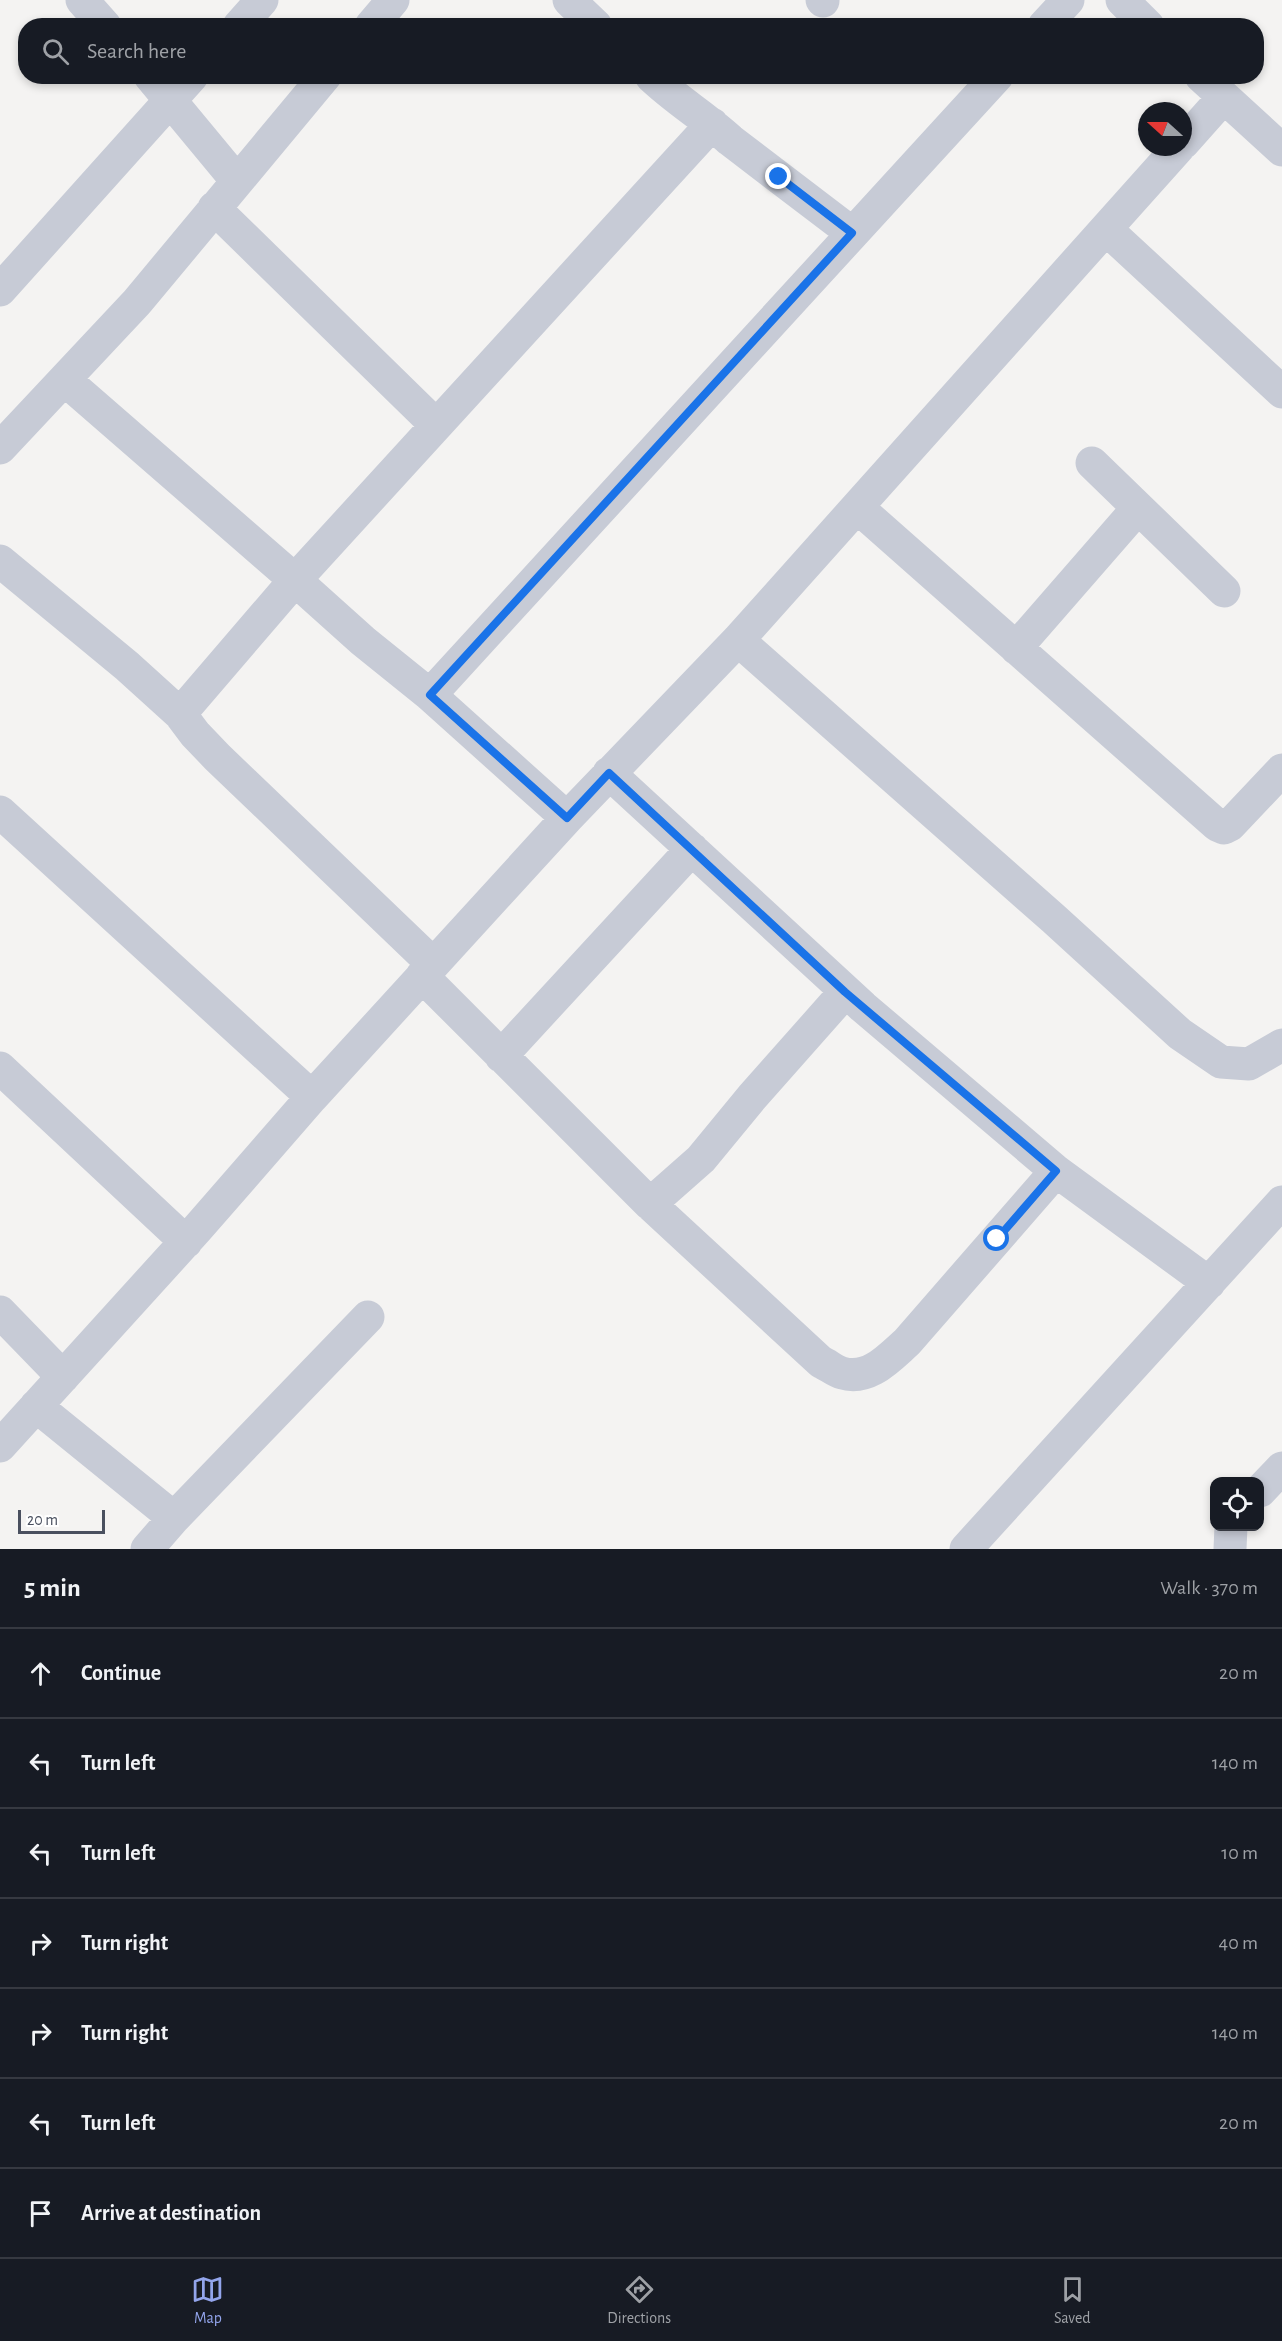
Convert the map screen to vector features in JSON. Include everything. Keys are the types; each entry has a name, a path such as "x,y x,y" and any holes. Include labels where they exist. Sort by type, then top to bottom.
{"street":[{"path":"82,0 98,18"},
{"path":"246,18 262,0"},
{"path":"378,18 393,0"},
{"path":"569,0 588,18"},
{"path":"1051,18 1068,0"},
{"path":"1122,0 1140,18"},
{"path":"0,290 171,84 237,181"},
{"path":"0,448 137,302 318,84"},
{"path":"660,84 697,115 712,124 852,233"},
{"path":"430,695 990,84"},
{"path":"1192,126 1212,87 1282,150"},
{"path":"180,714 295,580 712,124"},
{"path":"0,1446 186,1242 312,1097 427,970 609,773 738,640 1171,156"},
{"path":"214,208 436,425"},
{"path":"1106,229 1282,392"},
{"path":"65,380 363,640 430,695 567,818"},
{"path":"1092,463 1224,591"},
{"path":"857,507 1217,825 1224,828 1230,825 1282,770"},
{"path":"1016,648 1138,508"},
{"path":"0,561 127,666 180,714 195,734 427,970 501,1056 650,1204 821,1362 842,1373 860,1375 879,1366 907,1341 1056,1171"},
{"path":"738,640 1054,919 1180,1034 1221,1062 1249,1064 1282,1045"},
{"path":"609,773 845,992 1056,1171 1209,1283"},
{"path":"0,812 312,1097"},
{"path":"501,1056 692,849"},
{"path":"650,1204 701,1159 752,1097 845,992"},
{"path":"0,1068 186,1242"},
{"path":"966,1549 1282,1202"},
{"path":"0,1312 63,1377"},
{"path":"147,1549 174,1518 369,1317"},
{"path":"36,1406 174,1518"},
{"path":"1264,1487 1282,1468"},
{"path":"1230,1549 1231,1531"}],"route":[{"path":"779,177 852,233 430,695 567,818 609,773 845,992 1056,1171 997,1239"}]}
